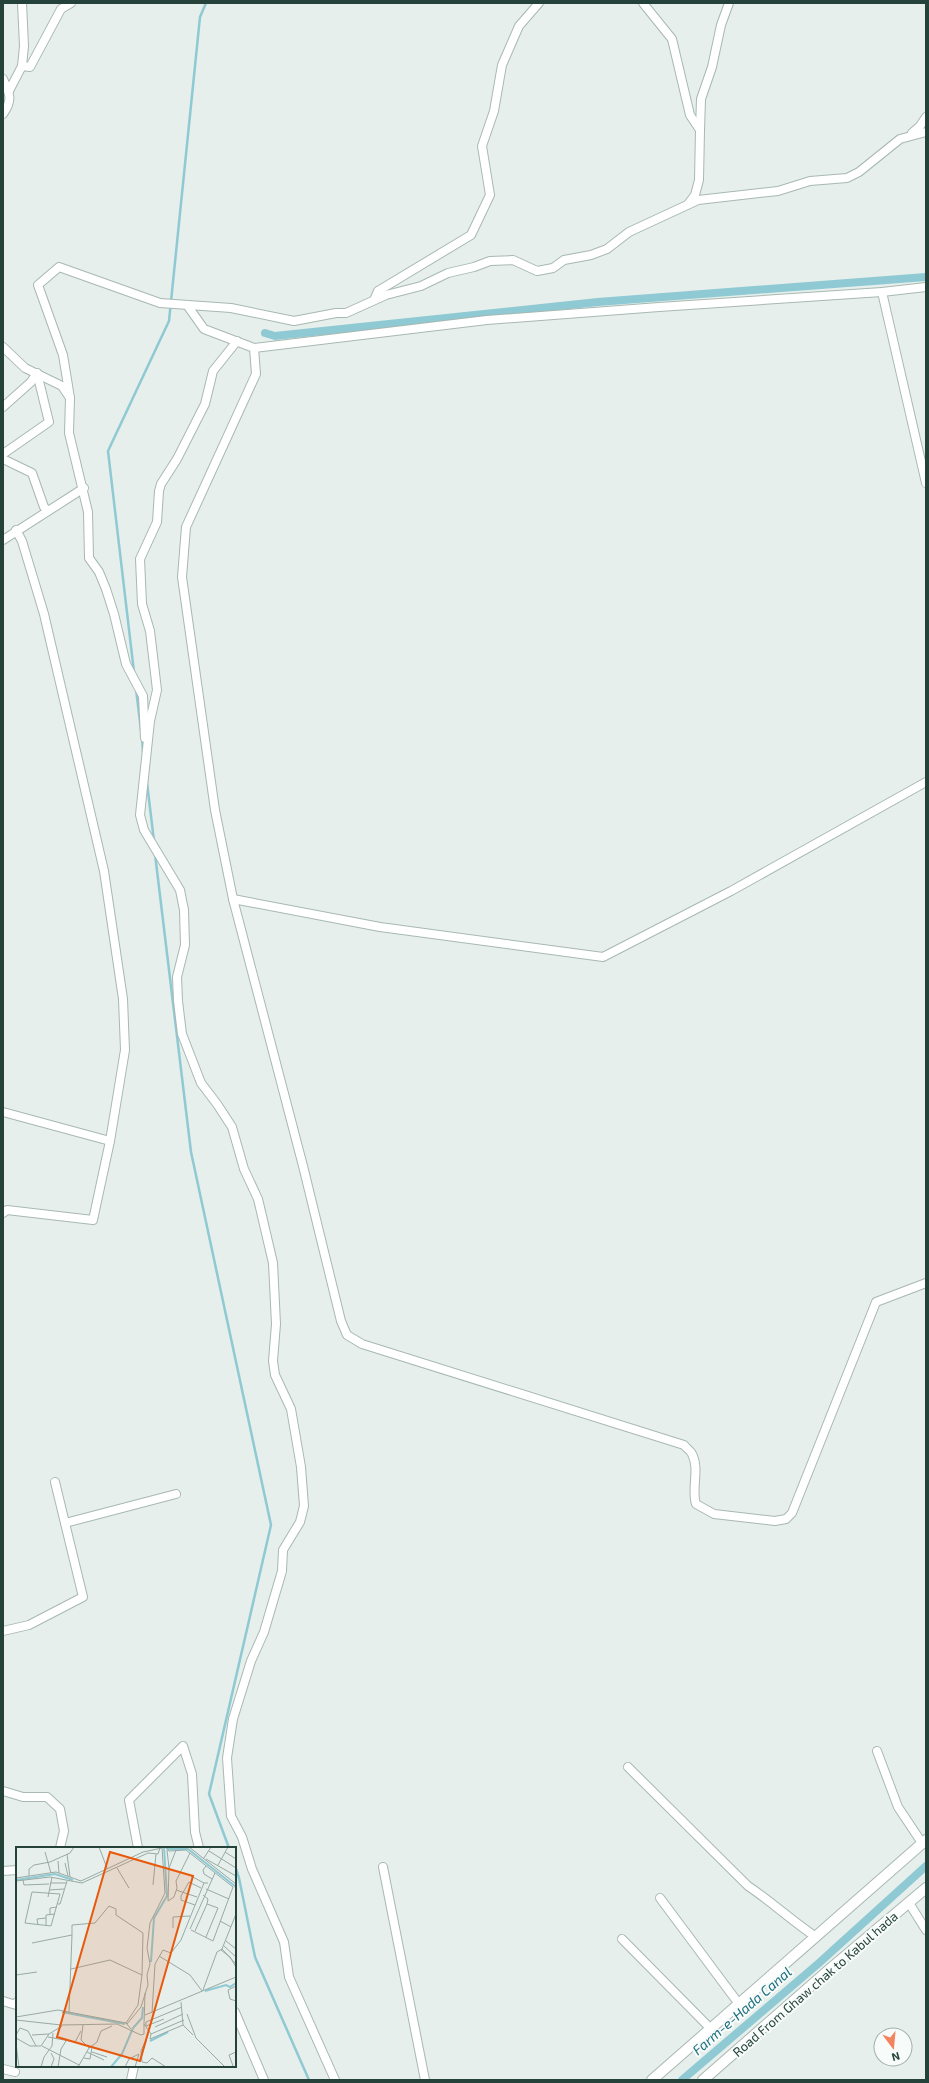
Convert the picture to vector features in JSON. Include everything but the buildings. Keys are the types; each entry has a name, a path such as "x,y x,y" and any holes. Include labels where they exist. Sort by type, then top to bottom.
{"street":[{"path":"9,91 22,66 24,46 22,3"},
{"path":"22,66 30,67 61,9 70,3"},
{"path":"643,3 672,39 690,115 700,130"},
{"path":"688,204 696,195 699,180 701,99 712,67 721,25 729,3"},
{"path":"374,300 378,291 470,235 490,195 482,146 494,111 502,65 519,26 537,4"},
{"path":"3,79 9,91 10,103 3,114"},
{"path":"147,748 143,717 143,696 126,664 114,614 106,589 99,572 89,558 88,512 84,488 70,433 70,398 63,355 38,285 59,267 160,303 232,308 294,321 336,313 346,313 386,295 421,286 448,272 474,267 490,261 513,260 537,271 553,268 564,260 591,255 607,249 629,232 698,200 778,191 810,181 847,178 859,172 892,144 910,135 920,126 926,117"},
{"path":"910,135 926,132"},
{"path":"187,305 204,328 254,348 494,320 659,306 882,292 926,287"},
{"path":"882,292 926,483"},
{"path":"237,341 213,371 205,404 177,459 161,484 158,492 157,522 140,559 142,604 150,631 158,690 150,721 140,815 144,830 180,890 184,910 185,946 178,977 178,1001 182,1034 200,1083 217,1104 232,1127 244,1169 258,1199 273,1263 276,1324 273,1361 279,1388 291,1409 304,1506 300,1522 283,1550 282,1571 264,1632 251,1661 233,1719 227,1758 231,1816 242,1837 252,1869 284,1942 289,1977 335,2080"},
{"path":"3,347 25,368 62,386 70,398"},
{"path":"254,348 256,374 186,527 182,577 215,810 233,899 303,1166 340,1321 347,1334 362,1344 684,1445 692,1454 695,1465 693,1496 696,1504 714,1514 775,1521 786,1519 792,1514 876,1302 926,1283"},
{"path":"3,407 31,382 37,373"},
{"path":"3,454 49,422 37,373"},
{"path":"3,459 32,473 44,507 48,511"},
{"path":"3,540 16,530 84,488"},
{"path":"3,1213 7,1210 93,1220 110,1141 125,1050 123,999 104,871 44,614 22,541 16,530"},
{"path":"233,899 380,927 603,957 731,891 926,782"},
{"path":"3,1112 110,1141"},
{"path":"3,1631 29,1625 83,1598 55,1482"},
{"path":"65,1523 176,1494"},
{"path":"138,1847 129,1800 183,1746 192,1774 195,1832 199,1847"},
{"path":"652,2080 924,1842 898,1807 876,1751"},
{"path":"628,1767 748,1886 767,1899 791,1920 816,1937"},
{"path":"3,1791 23,1797 47,1797 60,1809 64,1831 60,1847"},
{"path":"384,1867 425,2080"},
{"path":"3,1871 16,1870"},
{"name":"Road From Ghaw chak to Kabul hada","path":"703,2080 830,1968 926,1888"},
{"path":"660,1898 739,2004"},
{"path":"909,1903 926,1930"},
{"path":"622,1939 710,2028"},
{"path":"3,2001 16,2005"},
{"path":"236,2014 264,2080"},
{"path":"131,2080 134,2067"},
{"path":"3,2070 15,2072"}],"waterway":[{"path":"134,672 108,451 169,321 200,17 206,3"},
{"path":"265,333 275,336 598,302 926,277"},
{"path":"136,689 141,730"},
{"path":"142,737 143,752"},
{"path":"147,783 154,841"},
{"path":"155,854 191,1152 271,1525 209,1794 229,1847"},
{"name":"Farm-e-Hada Canal","path":"682,2080 819,1963 926,1866"},
{"path":"236,1869 255,1957 309,2080"}]}
